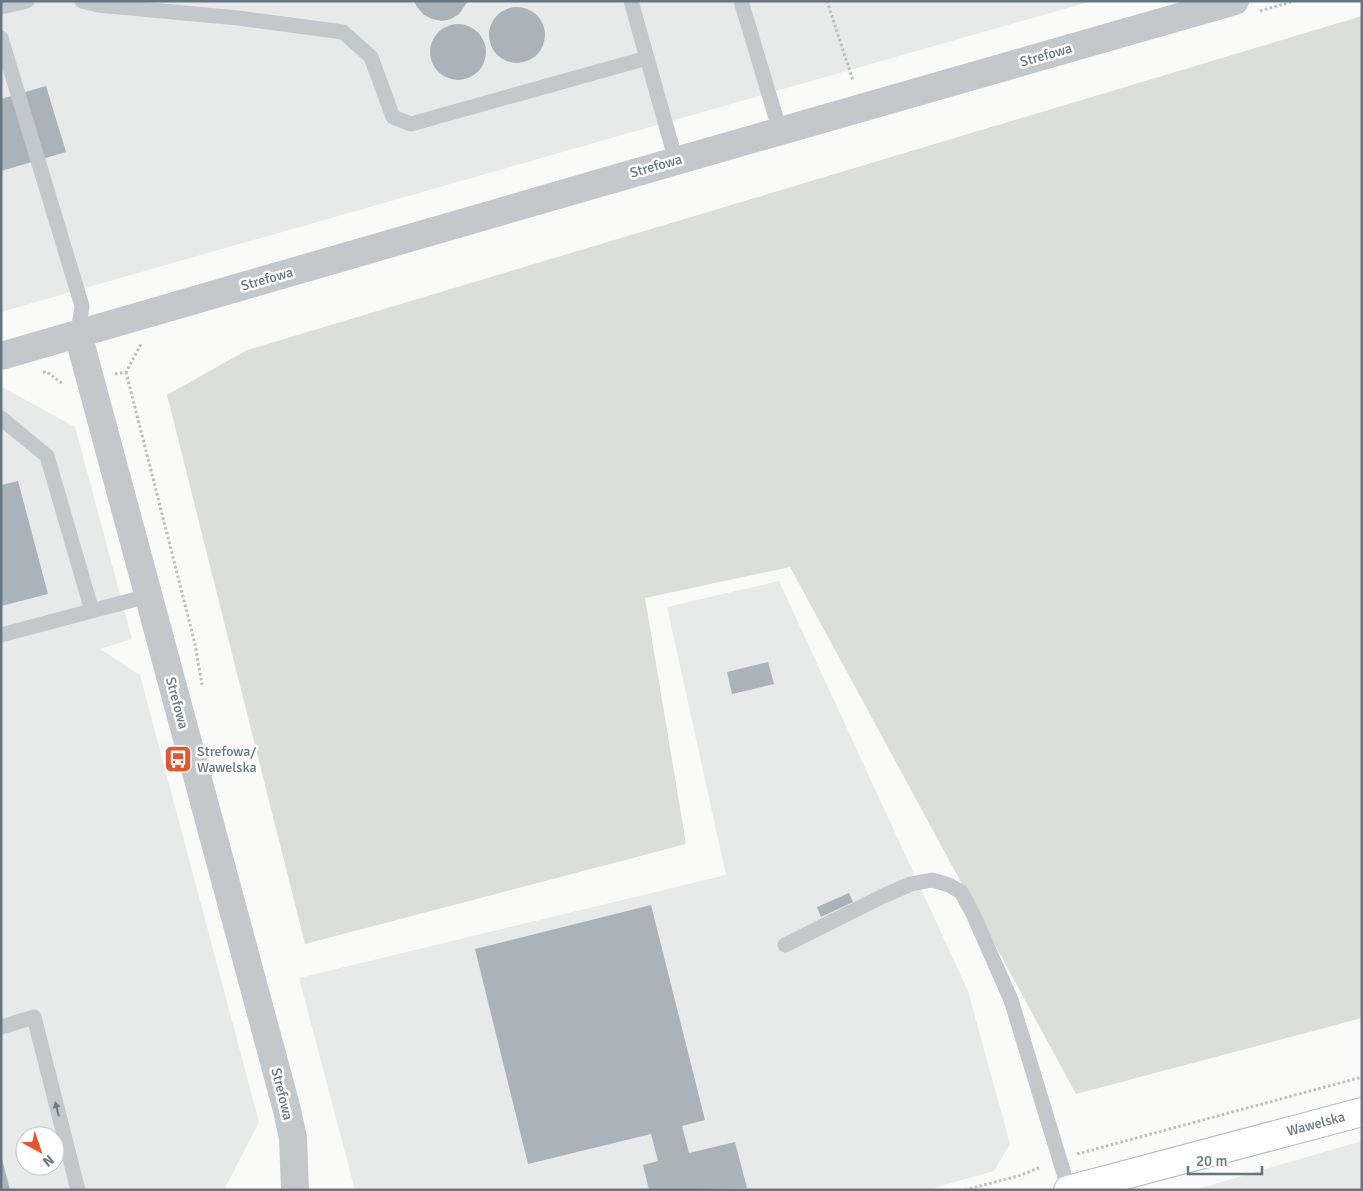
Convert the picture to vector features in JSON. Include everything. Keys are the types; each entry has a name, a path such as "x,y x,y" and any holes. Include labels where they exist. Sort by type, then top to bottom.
{"street":[{"name":"Strefowa","path":"1,356 1220,3"},
{"name":"Strefowa","path":"78,334 287,1110 293,1138 295,1190"},
{"name":"Wawelska","path":"1069,1190 1362,1112"}],"lane":[{"path":"1,7 27,1"},
{"path":"82,1 98,5 238,18 343,32 371,57 393,117 411,124 648,58"},
{"path":"631,1 676,161"},
{"path":"740,1 780,131"},
{"path":"1,38 5,62 82,306 78,334"},
{"path":"1,418 47,456 92,611"},
{"path":"1,635 148,596"},
{"path":"786,945 883,896 912,884 932,880 949,885 960,892 973,914 1011,1000 1069,1190"},
{"path":"1,1027 34,1018 78,1190"}],"path":[{"path":"827,1 853,81"},
{"path":"965,1190 1018,1176 1060,1159 1362,1077"}],"shaded area":[{"path":"1,1 1092,1 1,312"},
{"path":"1362,16 1362,1018 1076,1094 790,567 645,598 686,844 305,944 167,395 247,350"},
{"path":"2,387 75,427 132,639 100,649 140,675 259,1122 224,1190 1,1190"},
{"path":"779,581 968,991 1010,1144 994,1171 926,1190 355,1190 299,978 726,875 667,607"},
{"path":"1362,1141 1362,1190 1194,1190"}],"building":[{"path":"414,1 468,1 459,14 451,19 442,21 424,15"},
{"path":"517,7 528,9 537,15 543,24 545,35 543,46 537,55 528,61 517,63 506,61 497,55 491,46 489,35 491,24 497,15 506,9"},
{"path":"458,24 469,26 478,32 484,41 486,52 484,63 478,72 469,78 458,80 447,78 438,72 432,63 430,52 432,41 438,32 447,26"},
{"path":"46,86 66,152 1,171 1,99"},
{"path":"18,481 48,594 1,606 1,485"},
{"path":"768,662 774,684 732,694 727,672"},
{"path":"849,893 853,902 821,917 817,907"},
{"path":"651,905 705,1120 682,1126 689,1153 735,1142 747,1188 649,1190 643,1165 658,1161 651,1134 528,1164 475,949"},
{"path":"2,1159 10,1190 1,1190"}],"place":[{"name":"Strefowa/ Wawelska","path":"178,759"}]}
